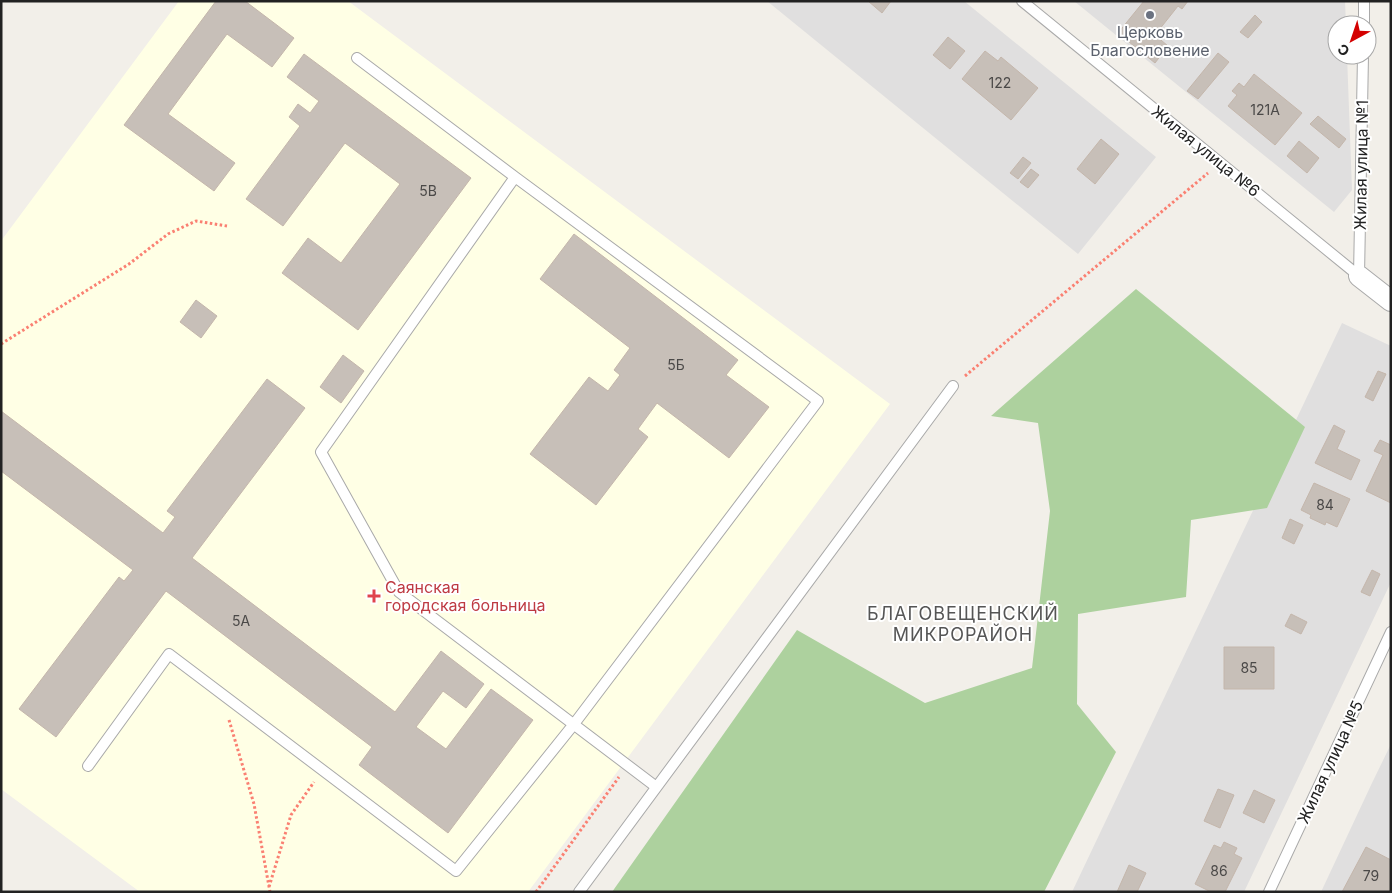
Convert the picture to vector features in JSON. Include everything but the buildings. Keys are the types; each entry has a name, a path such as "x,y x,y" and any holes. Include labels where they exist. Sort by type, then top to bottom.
{"street":[{"name":"Жилая улица №6","path":"1360,276 1391,301"}],"lane":[{"name":"Жилая улица №6","path":"1022,1 1360,276"},
{"path":"1364,1 1364,15"},
{"path":"88,766 169,654 456,871 574,724 818,401 357,58"},
{"name":"Жилая улица №1","path":"1360,276 1363,65"},
{"path":"515,177 321,452 399,592 656,786"},
{"path":"579,892 954,386"},
{"name":"Жилая улица №5","path":"1269,892 1391,632"}],"path":[{"path":"954,386 1220,163"},
{"path":"1,344 129,264 168,234 196,221 227,226"},
{"path":"222,694 254,804 269,890"},
{"path":"536,892 628,766"},
{"path":"269,890 291,815 322,770"}],"shaded area":[{"name":"Саянская городская больница","path":"179,1 348,1 890,404 528,892 140,892 1,789 1,241"},
{"path":"767,1 964,1 1156,157 1078,254"},
{"path":"1074,1 1345,1 1346,15 1327,15 1327,65 1347,65 1352,190 1334,212"},
{"path":"1342,323 1391,346 1391,582 1244,892 1072,892"},
{"path":"1391,744 1391,892 1321,892 1372,783"}],"green space":[{"path":"1136,289 1305,427 1267,508 1191,520 1186,597 1078,614 1077,704 1116,752 1044,892 612,892 797,630 925,703 1032,668 1050,511 1038,423 991,416"}],"place":[{"name":"Церковь Благословение","path":"1150,15"},
{"name":"Саянская городская больница","path":"374,596"}],"district":[{"name":"БЛАГОВЕЩЕНСКИЙ МИКРОРАЙОН","path":"963,624"}]}
